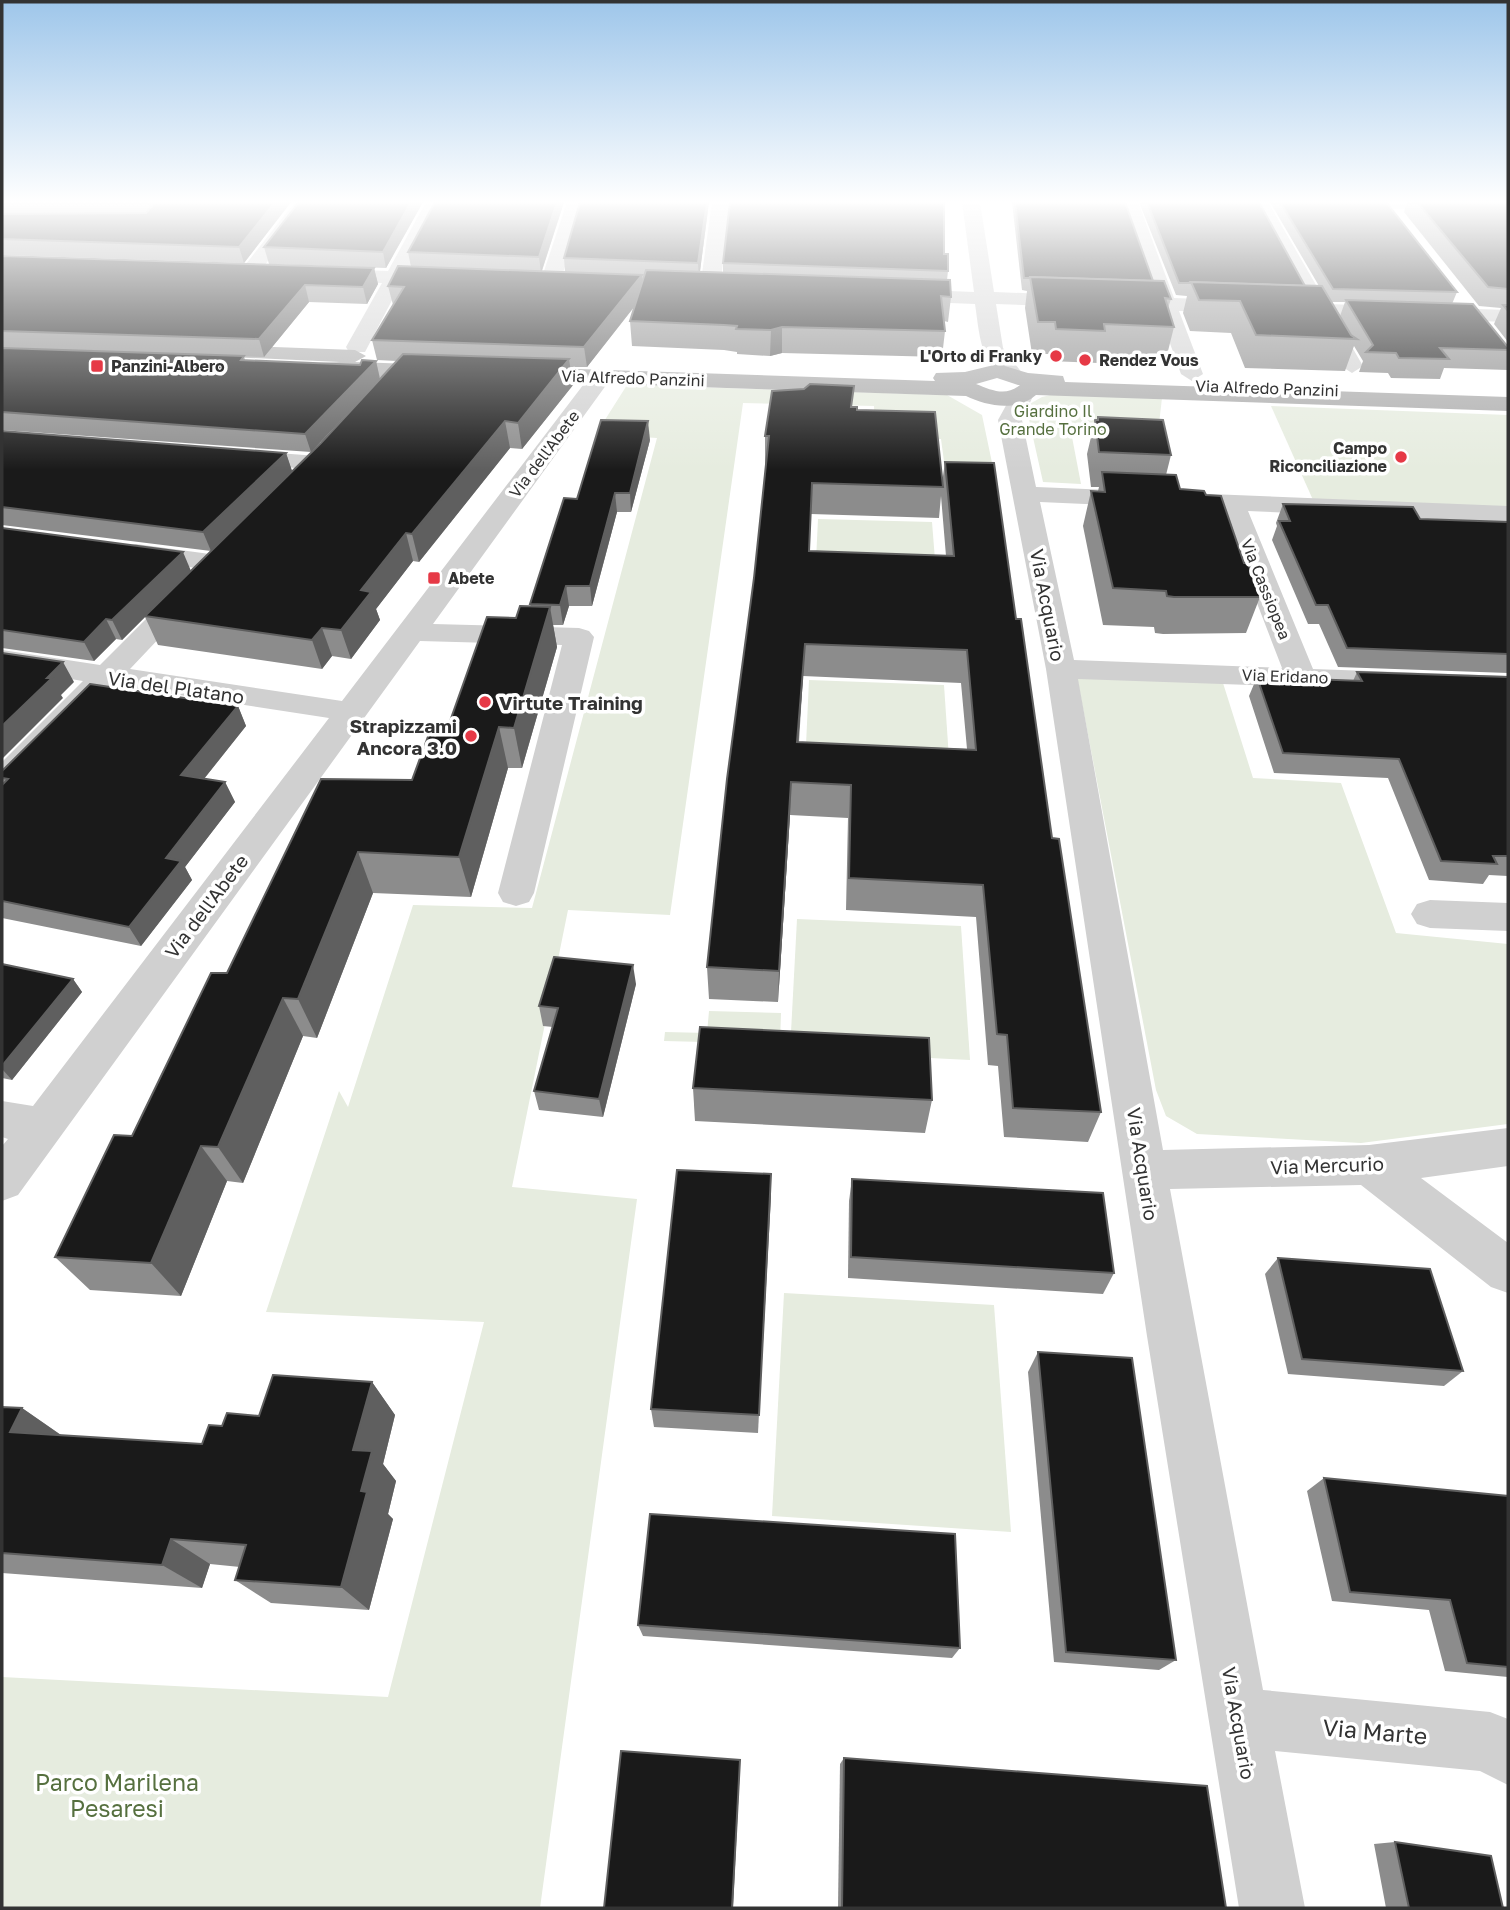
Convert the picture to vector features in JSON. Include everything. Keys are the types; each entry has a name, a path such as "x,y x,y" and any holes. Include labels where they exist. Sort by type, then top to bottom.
{"main road":[{"path":"193,357 464,366"},
{"name":"Via Alfredo Panzini","path":"1508,396 999,388 498,367 601,377 1508,404"}],"street":[{"path":"357,347 387,291"},
{"path":"984,291 999,388"},
{"path":"1163,291 1192,374"},
{"path":"1311,291 1352,366"},
{"path":"879,294 1508,316"},
{"path":"1458,295 1492,338"},
{"name":"Via dell'Abete","path":"2,1181 22,1122 351,712 601,377"},
{"name":"Via Acquario","path":"999,388 1061,669 1237,1717 1272,1908"},
{"path":"208,455 327,454 291,490"},
{"path":"1024,494 1508,514"},
{"name":"Via Cassiopea","path":"1231,502 1301,677"},
{"path":"2,781 226,554 109,549"},
{"path":"411,632 579,637 516,893"},
{"name":"Via del Platano","path":"2,659 351,712"},
{"name":"Via Eridano","path":"1061,669 1508,685"},
{"path":"1430,915 1508,917"},
{"name":"Via Mercurio","path":"1144,1170 1369,1165 1508,1147"},
{"path":"1369,1165 1508,1271"},
{"name":"Via Marte","path":"1237,1717 1490,1742 1508,1755"}],"green space":[{"name":"Parco Marilena Pesaresi","path":"627,385 947,395 982,415 995,477 946,476 941,439 875,437 874,406 743,403 670,915 568,910 512,1187 637,1199 540,1908 2,1908 2,1677 388,1697 484,1322 266,1312 339,1091 348,1107 413,905 532,908 657,438 596,434"},
{"name":"Giardino Il Grande Torino","path":"1055,394 1162,398 1159,424 1167,441 1072,437 1081,484 1043,482 1026,406 1042,397"},
{"name":"Campo Riconciliazione","path":"1271,406 1508,415 1508,508 1313,500"},
{"path":"818,519 932,522 937,585 815,581"},
{"path":"1077,677 1223,683 1253,778 1341,783 1396,933 1508,944 1508,1124 1361,1143 1197,1134 1166,1116 1156,1090"},
{"path":"809,680 944,685 950,773 805,767"},
{"path":"797,919 961,926 970,1060 790,1051"},
{"path":"709,1011 781,1013 780,1044 664,1041 665,1032 707,1033"},
{"path":"784,1293 994,1305 1011,1532 772,1516"}],"building":[{"path":"2,291 300,291 259,339 2,331"},
{"path":"402,291 629,291 584,347 372,340"},
{"path":"639,291 951,291 951,297 941,296 945,331 782,327 771,330 736,329 737,326 630,321"},
{"path":"1033,291 1168,291 1171,299 1165,298 1174,327 1104,324 1105,331 1056,329 1055,322 1038,322"},
{"path":"1195,291 1325,291 1351,335 1357,339 1256,335 1240,301 1199,300"},
{"path":"1346,300 1473,304 1508,350 1440,348 1449,359 1399,358 1396,353 1366,352 1373,345"},
{"path":"2,348 244,356 241,360 360,365 362,360 376,361 305,434 2,412"},
{"path":"403,354 569,359 518,423 505,421 412,534 406,533 361,590 371,592 341,630 322,628 312,640 145,616 321,443"},
{"path":"810,384 854,386 851,407 857,407 857,410 935,412 943,487 812,483 809,551 954,556 945,462 994,463 1016,619 1021,619 1052,838 1059,839 1101,1112 1013,1108 1007,1035 997,1034 983,885 849,878 851,785 791,782 779,971 707,967 727,779 754,578 769,436 765,436 772,391 804,389","holes":["805,644 967,650 976,750 797,742"]},
{"path":"1098,417 1163,420 1171,455 1099,452 1095,420 1098,420"},
{"path":"601,420 648,421 630,493 615,493 590,586 566,586 560,605 530,604 564,498 577,499"},
{"path":"2,431 286,453 203,532 2,507"},
{"path":"1102,472 1176,475 1180,489 1221,496 1244,563 1248,563 1260,597 1174,597 1167,596 1166,591 1113,588 1091,491 1105,492"},
{"path":"1283,504 1413,507 1420,519 1508,522 1508,654 1347,648 1328,605 1316,605 1279,521 1290,521"},
{"path":"2,528 183,552 112,620 106,619 84,642 2,630"},
{"path":"520,606 550,607 514,728 499,727 459,857 358,852 298,999 283,998 218,1147 201,1146 151,1263 55,1257 114,1135 132,1136 211,973 227,973 321,779 412,780 433,723 449,724 487,617 516,618"},
{"path":"2,653 63,662 47,678 52,678 2,726"},
{"path":"1357,672 1508,677 1508,856 1493,856 1497,864 1441,861 1399,759 1283,753 1257,677 1362,681"},
{"path":"90,684 238,706 181,775 225,782 166,858 181,861 129,927 2,901 2,785 8,779 2,778 2,771"},
{"path":"554,957 633,965 599,1099 534,1091 558,1008 539,1006"},
{"path":"2,964 73,979 2,1066"},
{"path":"700,1027 929,1038 932,1100 693,1088"},
{"path":"677,1170 771,1174 759,1415 651,1409"},
{"path":"852,1179 1103,1193 1114,1273 851,1257"},
{"path":"1278,1258 1430,1269 1463,1371 1302,1359"},
{"path":"1038,1352 1132,1358 1176,1660 1066,1652"},
{"path":"273,1375 372,1382 353,1450 372,1451 361,1491 367,1492 341,1587 235,1580 246,1545 171,1539 162,1565 2,1553 2,1407 22,1408 10,1432 202,1444 209,1425 222,1426 227,1413 259,1416"},
{"path":"1324,1478 1508,1496 1508,1667 1467,1663 1450,1600 1350,1592"},
{"path":"650,1514 955,1534 960,1648 638,1625"},
{"path":"621,1751 740,1760 732,1908 604,1908"},
{"path":"844,1758 1207,1786 1226,1908 842,1908"},
{"path":"1395,1842 1491,1856 1503,1908 1409,1908"}],"place":[{"name":"L'Orto di Franky","path":"1056,356"},
{"name":"Rendez Vous","path":"1085,360"},
{"name":"Panzini-Albero","path":"97,366"},
{"name":"Campo Riconciliazione","path":"1401,457"},
{"name":"Abete","path":"434,578"},
{"name":"Virtute Training","path":"485,702"},
{"name":"Strapizzami Ancora 3.0","path":"471,736"}]}
